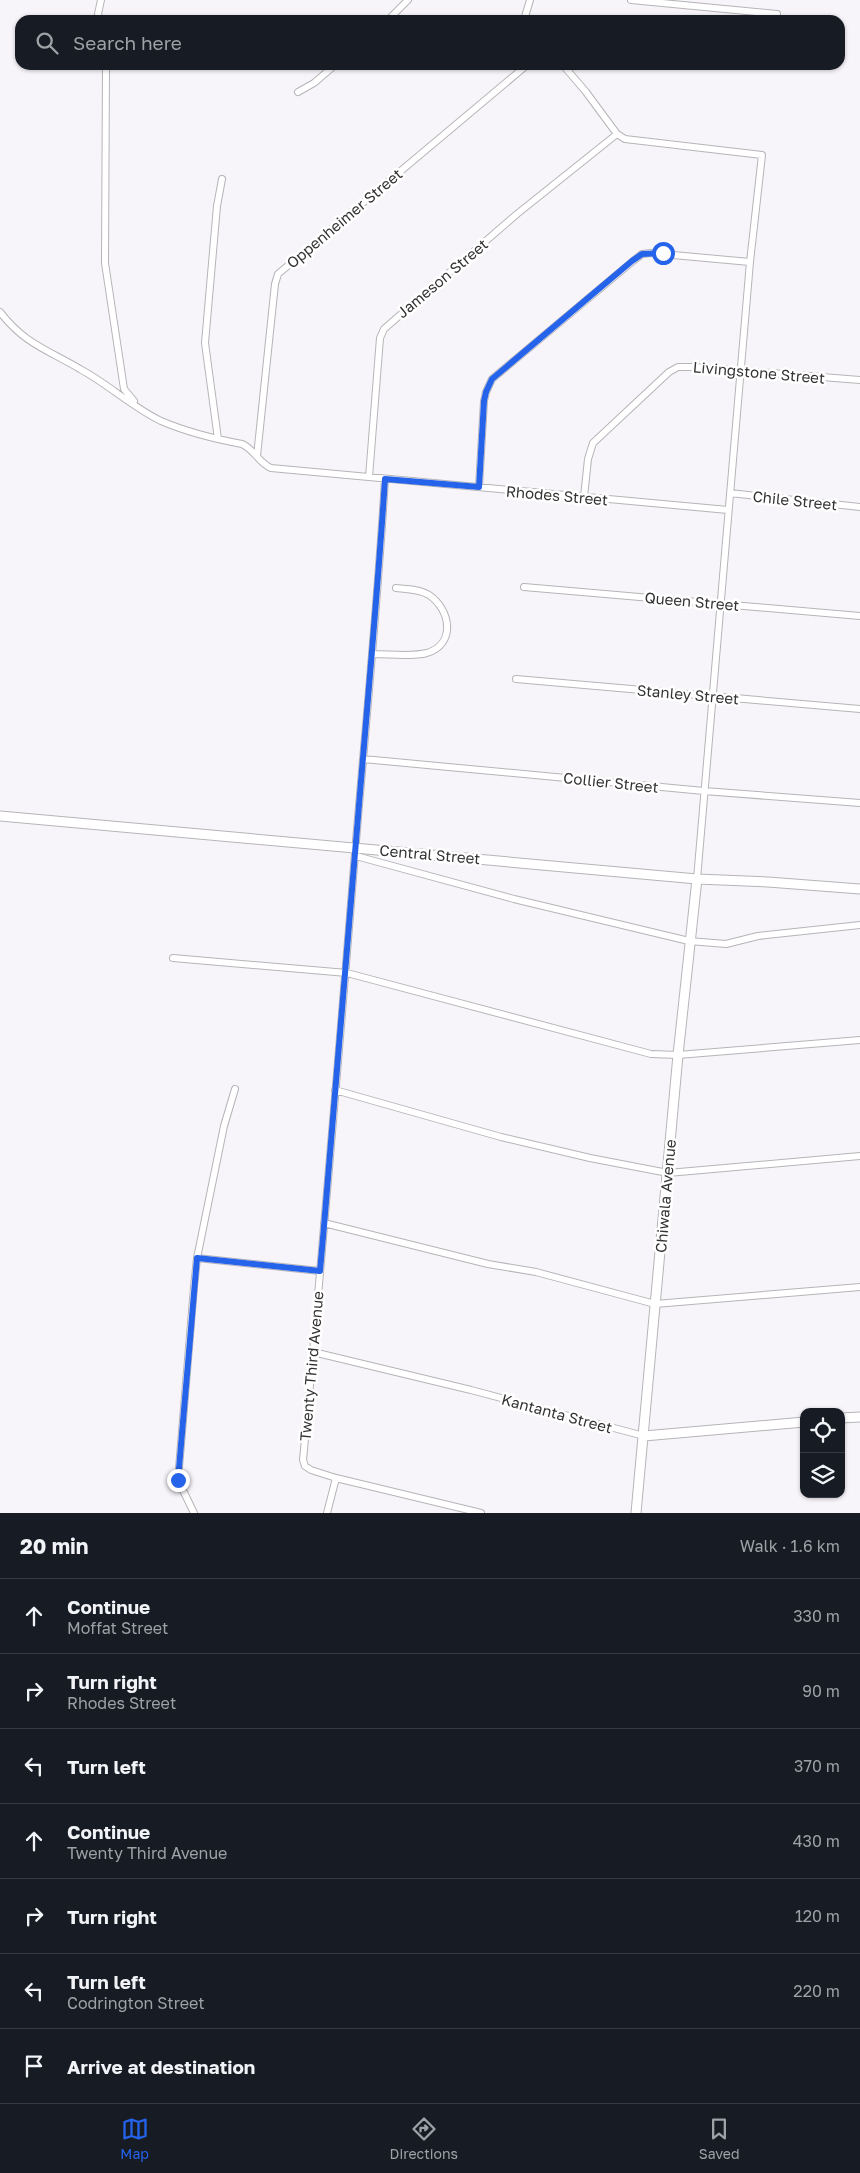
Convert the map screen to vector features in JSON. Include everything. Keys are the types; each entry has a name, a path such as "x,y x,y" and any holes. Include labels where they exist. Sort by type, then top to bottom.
{"street":[{"path":"98,15 101,0"},
{"path":"393,15 408,0"},
{"path":"526,15 530,0"},
{"path":"632,0 777,14"},
{"path":"106,70 105,263 124,389 138,407"},
{"path":"298,92 314,83 329,70"},
{"name":"Oppenheimer Street","path":"257,456 275,284 278,274 521,70"},
{"path":"567,70 617,134 625,139 762,155 750,262 697,879"},
{"name":"Jameson Street","path":"369,477 380,338 384,329 510,221 617,134"},
{"path":"218,439 205,343 217,206 222,180"},
{"path":"479,487 484,401 489,385 498,373 572,311 642,254 663,253 750,262"},
{"name":"Rhodes Street","path":"0,312 23,337 47,352 82,369 160,420 218,439 242,444 250,448 263,464 271,468 728,510"},
{"name":"Livingstone Street","path":"584,497 588,459 593,443 669,372 685,366 741,372 860,380"},
{"name":"Twenty Third Avenue","path":"336,1478 311,1470 305,1466 303,1460 347,973 385,479"},
{"name":"Chile Street","path":"730,494 860,507"},
{"name":"Queen Street","path":"524,587 860,616"},
{"path":"373,654 427,653 437,647 446,634 448,621 446,613 434,599 421,592 396,588"},
{"name":"Stanley Street","path":"516,679 860,709"},
{"name":"Collier Street","path":"363,758 704,791 860,803"},
{"name":"Central Street","path":"0,816 356,852 697,879 860,889"},
{"path":"356,852 514,899 689,941 726,944 758,936 860,925"},
{"name":"Chiwala Avenue","path":"636,1513 678,1055 697,879"},
{"path":"173,958 347,973 651,1054 678,1055 860,1040"},
{"path":"194,1513 178,1480 197,1258 224,1126 235,1089"},
{"path":"335,1090 501,1137 590,1158 668,1173 860,1156"},
{"path":"324,1223 488,1264 536,1272 655,1304 860,1287"},
{"path":"197,1258 320,1271"},
{"name":"Kantanta Street","path":"313,1352 471,1390 644,1436 800,1422"},
{"path":"845,1418 860,1417"},
{"path":"326,1513 336,1478 482,1513"}],"route":[{"path":"178,1480 197,1258 320,1271 347,973 385,479 479,487 484,401 492,379 632,261 642,254 651,252 663,253"}]}
